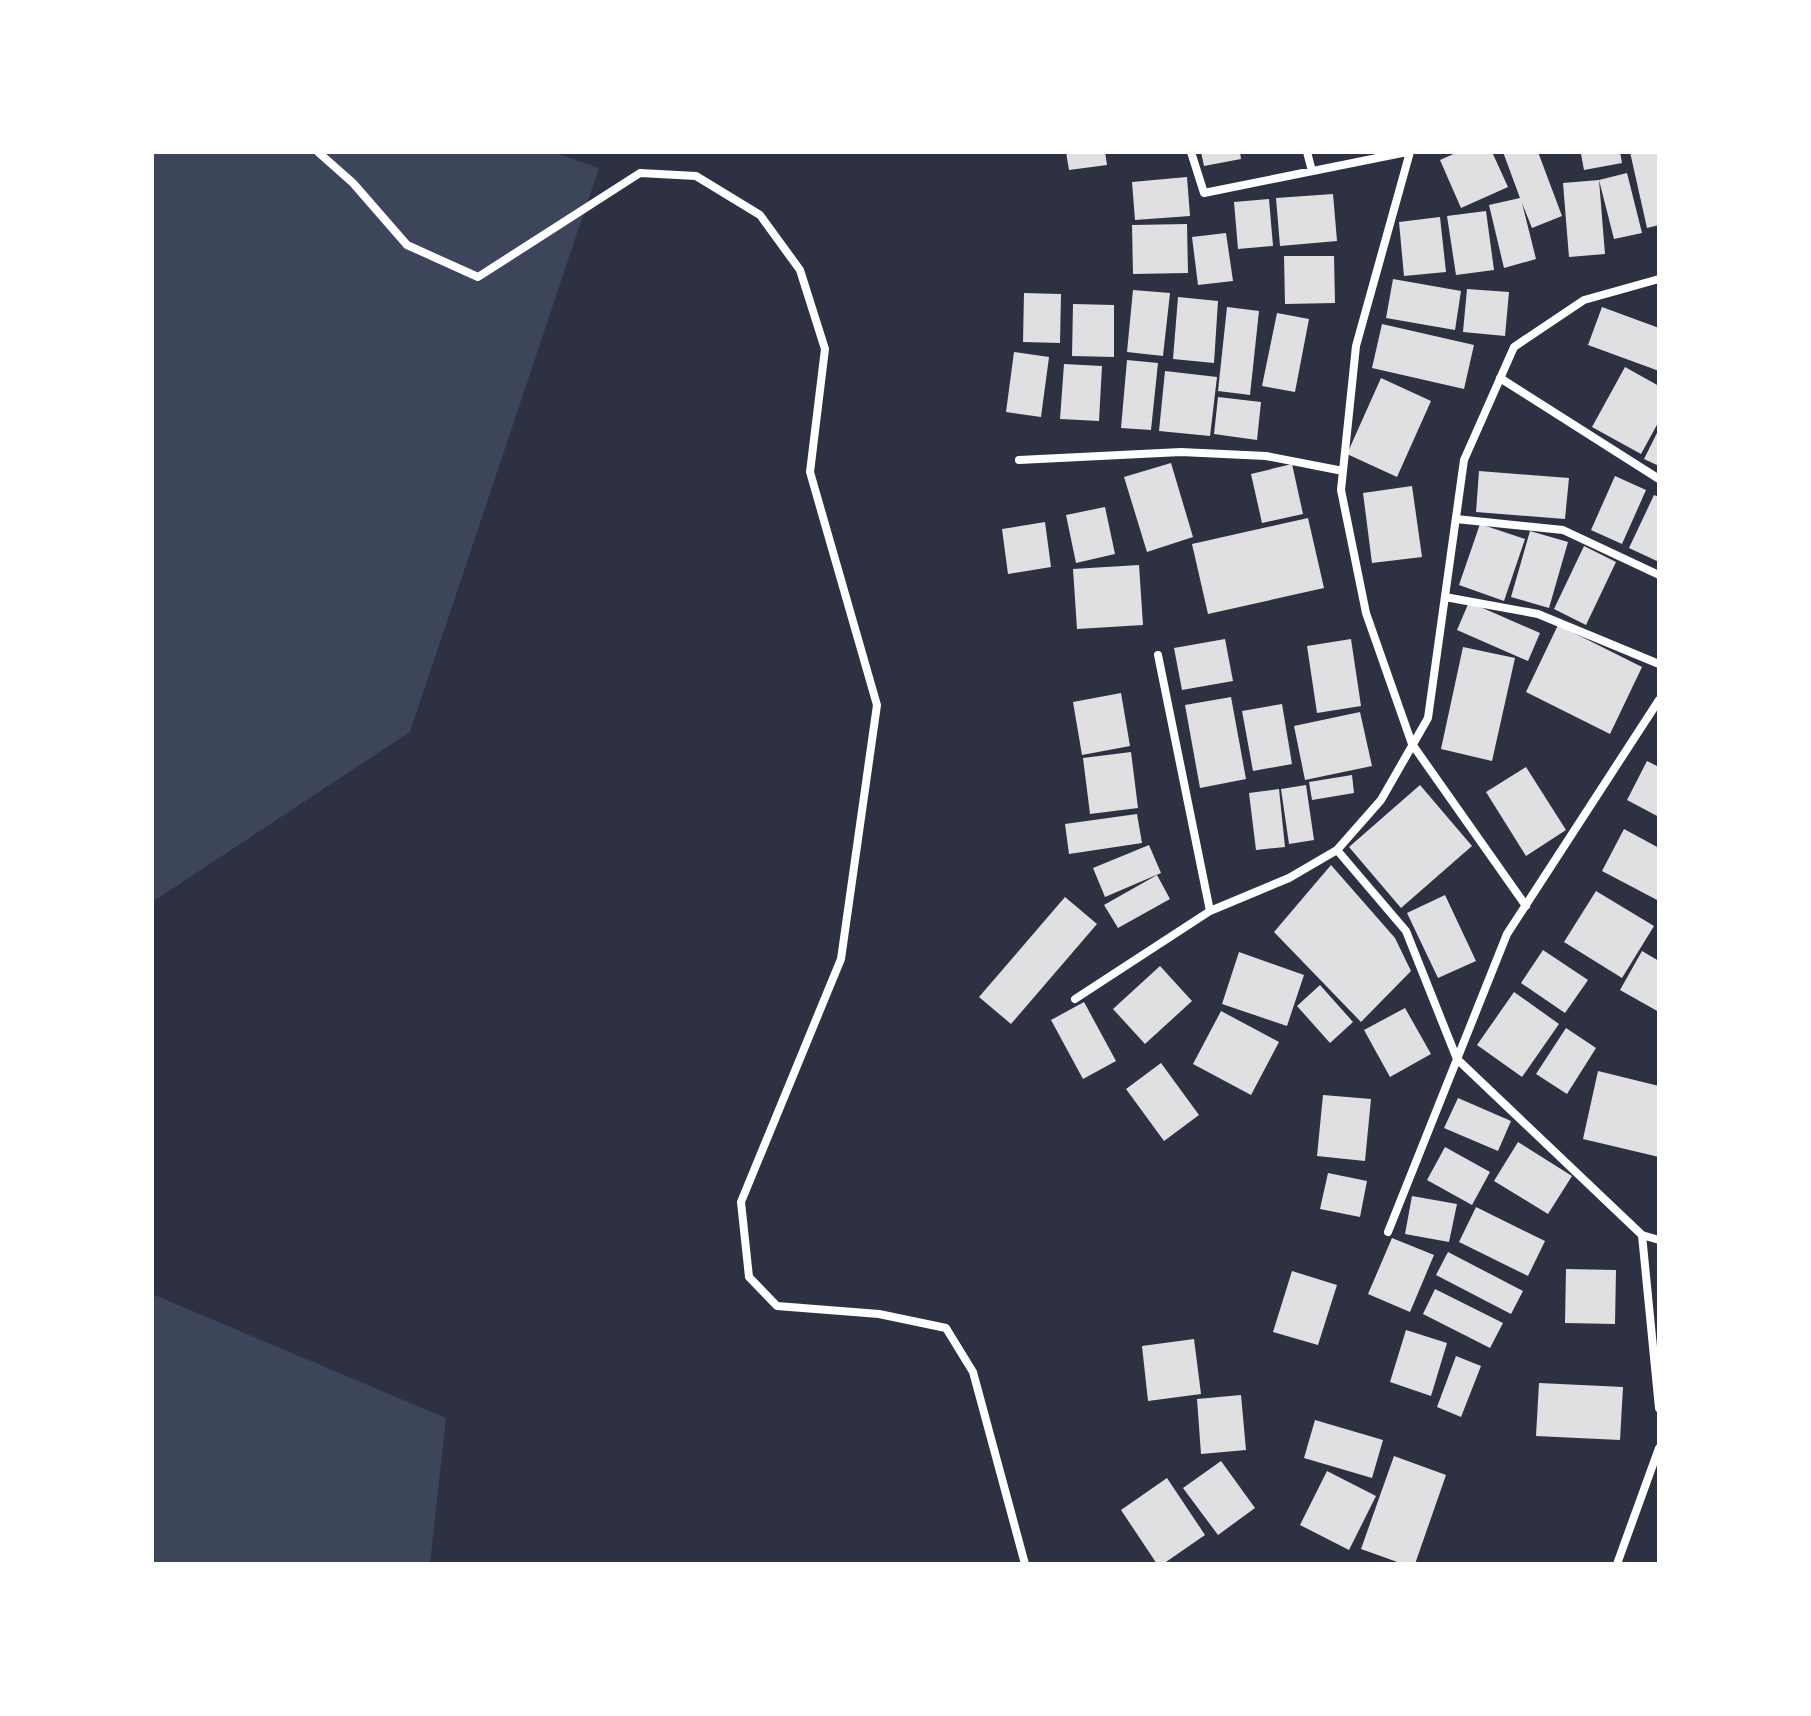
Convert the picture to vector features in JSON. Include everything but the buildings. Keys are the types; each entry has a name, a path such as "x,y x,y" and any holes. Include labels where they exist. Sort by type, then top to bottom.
{"street":[{"path":"318,152 353,183 407,245 478,277 640,173 696,176 760,215 800,270 825,349 810,472 877,705 841,959 741,1202 749,1277 777,1306 879,1314 946,1328 973,1372 1025,1564"},
{"path":"1191,152 1204,193 1409,152 1356,346 1341,490 1366,613 1412,744 1526,906"},
{"path":"1307,152 1312,171"},
{"path":"1075,999 1210,911 1289,878 1337,850 1381,800 1428,718 1464,460 1514,347 1584,300 1659,279"},
{"path":"1500,378 1659,479"},
{"path":"1019,460 1181,452 1266,456 1343,471"},
{"path":"1456,519 1563,530 1659,575"},
{"path":"1445,597 1538,614 1659,664"},
{"path":"1158,655 1210,911"},
{"path":"1388,1232 1507,934 1659,700"},
{"path":"1337,850 1406,931 1457,1059 1642,1235 1659,1240"},
{"path":"1642,1235 1659,1408"},
{"path":"1617,1564 1659,1448"}],"shaded area":[{"path":"152,152 552,152 599,168 410,732 152,902"},
{"path":"152,1294 446,1418 430,1564 152,1564"}]}
